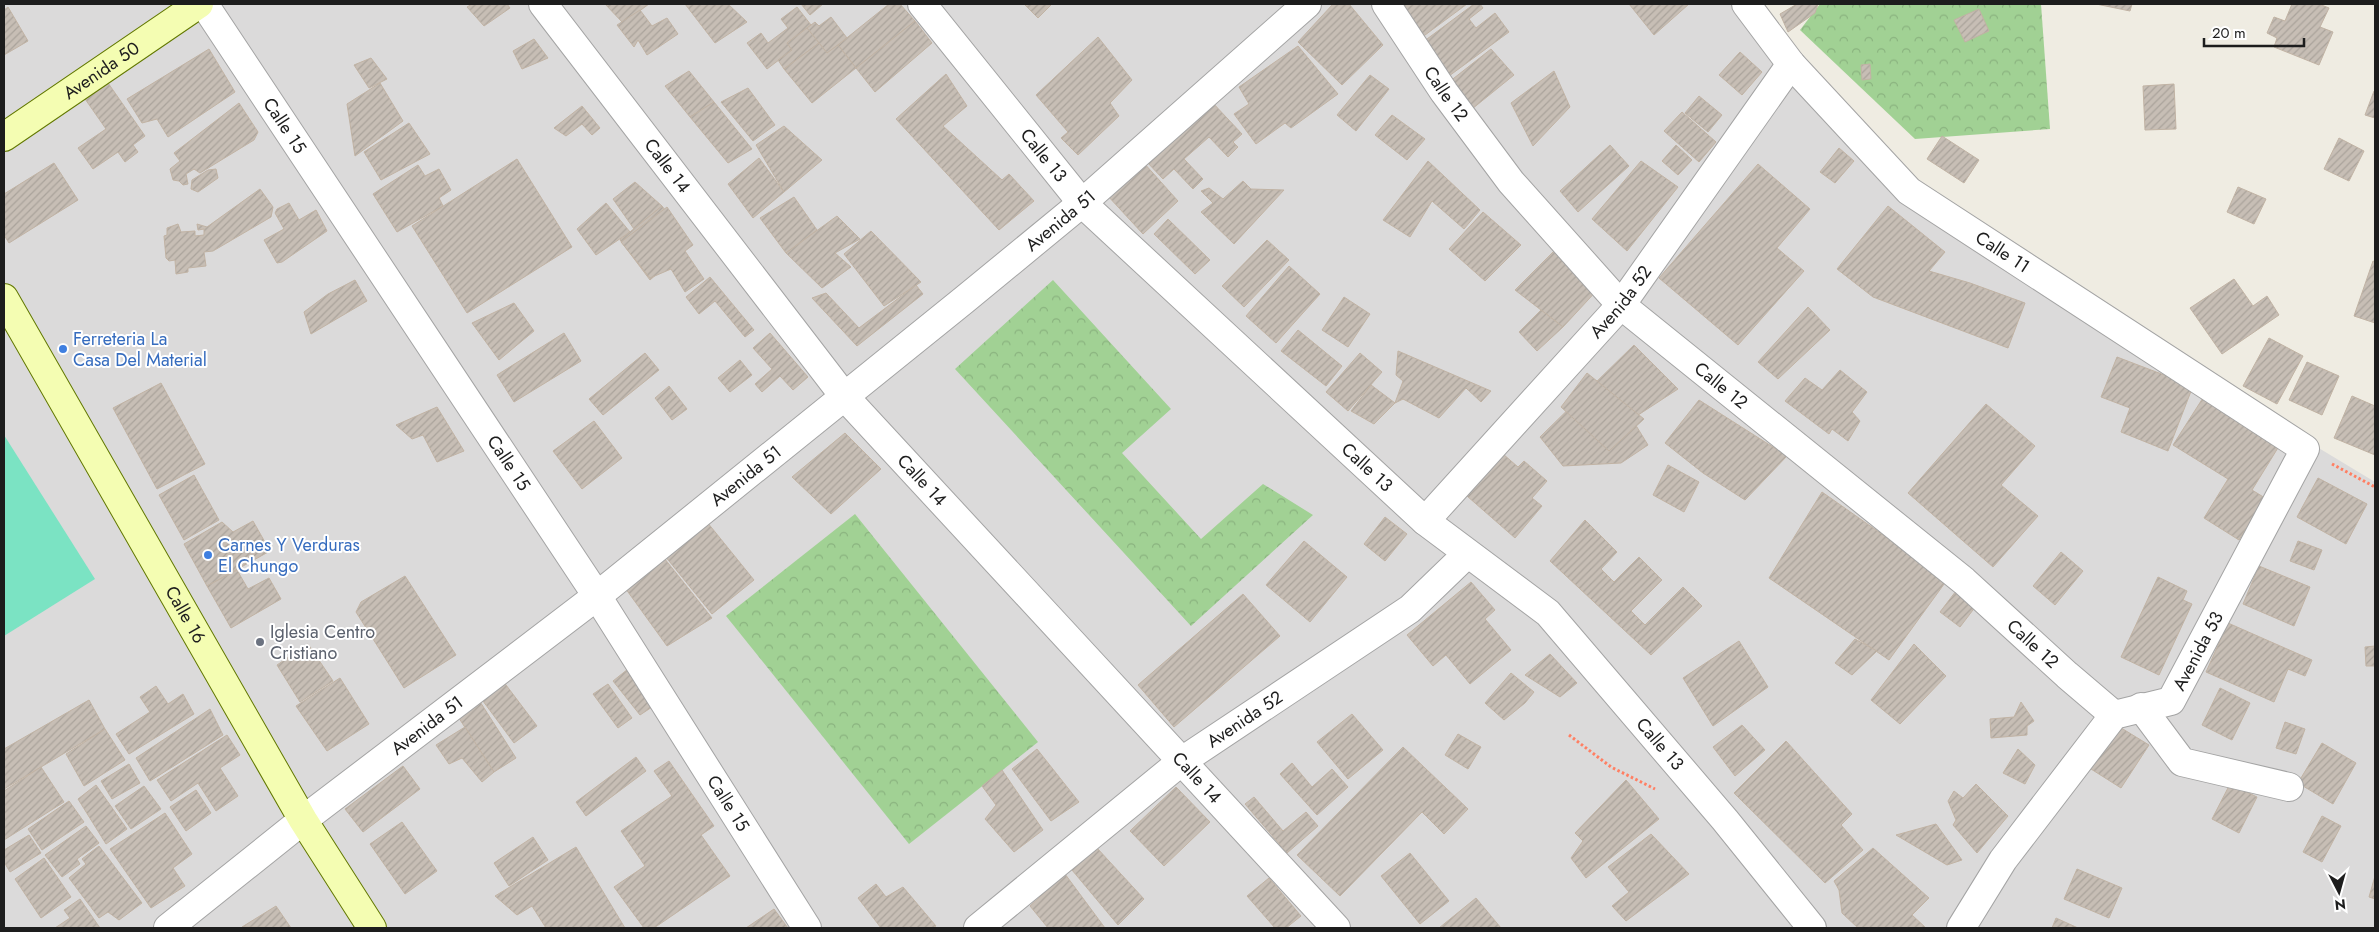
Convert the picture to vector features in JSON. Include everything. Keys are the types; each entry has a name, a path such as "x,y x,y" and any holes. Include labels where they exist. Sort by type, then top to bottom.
{"street":[{"name":"Avenida 50","path":"4,137 198,4"},
{"name":"Calle 15","path":"204,4 597,596 807,928"},
{"name":"Calle 14","path":"543,4 844,396 1336,928"},
{"name":"Calle 13","path":"922,4 1082,203 1425,521 1548,613 1725,820 1812,928"},
{"name":"Avenida 51","path":"168,928 303,820 597,596 1082,203 1307,4"},
{"name":"Calle 12","path":"1386,4 1444,92 1511,182 1620,305 1964,582 2067,675 2114,714"},
{"name":"Calle 11","path":"1746,4 1791,64 1909,191 2305,449"},
{"name":"Avenida 52","path":"1425,521 1620,305 1791,64"},
{"name":"Calle 16","path":"4,298 303,820 372,928"},
{"name":"Avenida 53","path":"2114,714 2171,701 2305,449"},
{"name":"Avenida 52","path":"978,928 1182,761 1410,609 1467,554"},
{"path":"2141,707 2182,762 2289,787"},
{"path":"1961,928 2003,860 2114,714"}],"path":[{"path":"2305,449 2375,487"},
{"path":"1569,735 1612,767 1657,790"}],"shaded area":[{"path":"4,4 1745,4 1904,198 2375,482 2375,928 4,928"}],"green space":[{"path":"1820,4 2041,4 2050,129 1915,139 1800,30"},
{"path":"1053,280 1171,409 1122,453 1201,539 1263,484 1313,515 1191,626 955,369"},
{"path":"4,435 95,579 4,636"},
{"path":"855,514 1038,742 909,844 726,616"}],"building":[{"path":"472,4 507,4 510,8 484,26 467,7"},
{"path":"605,4 649,4 623,23"},
{"path":"685,4 728,4 747,22 715,43"},
{"path":"801,4 823,4 810,15"},
{"path":"889,4 900,4 915,21 856,68 838,45"},
{"path":"1024,4 1052,4 1038,18"},
{"path":"1333,4 1349,4 1383,45 1342,85 1298,42"},
{"path":"1398,4 1467,4 1421,38"},
{"path":"1474,4 1480,4 1483,8 1469,19 1476,28 1495,13 1509,32 1449,76 1423,42"},
{"path":"1629,4 1689,4 1654,35"},
{"path":"1797,4 1818,4 1815,13 1788,32 1780,14"},
{"path":"2096,4 2132,4 2130,11"},
{"path":"2292,4 2319,4 2329,8 2320,27 2333,32 2319,65 2274,47 2277,38 2267,33 2274,17 2285,21"},
{"path":"8,7 28,41 4,55 4,10"},
{"path":"797,7 811,25 787,43 792,50 767,69 747,43 761,33 768,43 788,28 781,19"},
{"path":"1979,9 1989,31 1965,42 1954,20"},
{"path":"640,10 652,26 667,18 678,34 647,55 638,40 634,47 617,25"},
{"path":"831,17 847,38 827,53 807,28 815,22 819,26"},
{"path":"915,21 932,43 875,92 856,68"},
{"path":"807,28 819,43 784,69 778,60 792,50 787,43"},
{"path":"1098,37 1132,80 1110,103 1119,116 1078,155 1061,138 1068,132 1036,95"},
{"path":"534,39 548,58 522,69 513,51"},
{"path":"819,43 827,53 838,45 856,68 812,103 784,69"},
{"path":"1298,46 1338,94 1291,128 1285,123 1256,144 1234,114 1249,104 1239,87"},
{"path":"209,49 235,92 168,137 157,119 142,123 127,99"},
{"path":"1491,49 1514,75 1472,109 1449,82"},
{"path":"1740,52 1762,72 1742,95 1719,75"},
{"path":"371,58 387,79 369,88 354,65"},
{"path":"1870,64 1871,79 1862,80 1861,65"},
{"path":"689,71 714,102 690,117 665,86"},
{"path":"1554,71 1570,107 1533,146 1511,103"},
{"path":"946,74 967,106 943,126 1002,180 1009,174 1034,201 999,230 896,119"},
{"path":"1370,75 1389,89 1356,131 1337,115"},
{"path":"106,80 145,136 133,145 138,152 125,162 118,152 93,169 78,148 106,129 83,96"},
{"path":"380,83 403,121 355,156 347,104"},
{"path":"2174,84 2176,129 2145,130 2143,86"},
{"path":"748,88 775,125 753,141 721,102"},
{"path":"2375,92 2375,118 2365,115"},
{"path":"1699,96 1722,115 1708,132 1685,113"},
{"path":"1211,101 1242,134 1233,142 1238,147 1228,157 1209,137 1184,159 1203,179 1193,189 1174,169 1163,179 1146,161"},
{"path":"714,102 752,149 728,163 690,117"},
{"path":"239,103 258,132 254,140 200,173 194,169 186,174 188,184 183,185 179,181 173,180 170,169 180,161 174,153"},
{"path":"582,106 600,128 592,135 582,124 566,136 554,128"},
{"path":"1682,112 1716,142 1699,162 1664,131"},
{"path":"1392,115 1425,139 1407,160 1375,135"},
{"path":"409,123 430,154 381,180 364,152"},
{"path":"784,126 822,160 784,192 756,145"},
{"path":"1942,136 1979,160 1964,183 1927,159"},
{"path":"2339,138 2364,151 2349,181 2324,169"},
{"path":"1610,145 1629,166 1578,212 1560,191"},
{"path":"1676,145 1692,160 1678,175 1662,161"},
{"path":"1839,148 1854,161 1835,183 1820,172"},
{"path":"759,158 784,192 753,218 728,184"},
{"path":"517,159 572,247 467,313 412,226"},
{"path":"1428,161 1480,210 1464,229 1432,201 1410,237 1383,220"},
{"path":"1641,161 1678,187 1627,251 1592,219"},
{"path":"1143,162 1178,201 1143,234 1107,195"},
{"path":"54,163 78,200 9,243 4,235 4,194"},
{"path":"1758,164 1810,209 1777,248 1804,271 1738,345 1659,278"},
{"path":"418,165 425,176 439,169 451,190 439,198 443,206 397,232 373,194"},
{"path":"216,169 218,178 198,192 191,189 192,180 208,170"},
{"path":"1243,181 1251,189 1284,190 1234,244 1201,212 1213,203 1201,191 1209,188 1223,199"},
{"path":"635,182 662,206 634,229 613,199"},
{"path":"2238,187 2266,199 2254,224 2227,212"},
{"path":"260,189 273,207 271,217 213,251 204,252 206,266 188,268 188,272 176,274 175,260 169,261 166,258 164,236 167,235 167,228 178,224 181,232 195,231 195,236 204,235 204,229 198,230 197,224 207,227"},
{"path":"794,197 817,230 786,253 760,218"},
{"path":"289,203 299,220 316,210 327,231 282,262 277,263 264,240 284,229 275,213 277,209"},
{"path":"606,203 630,232 596,255 577,229"},
{"path":"662,206 691,244 650,280 620,240"},
{"path":"1888,206 1945,252 1929,271 1970,283 2025,303 2008,348 1873,297 1837,269"},
{"path":"667,207 693,245 685,251 704,279 685,292 671,269 650,278 621,242"},
{"path":"1483,212 1521,245 1485,281 1449,249"},
{"path":"837,216 860,239 835,253 851,267 822,288 786,253"},
{"path":"1168,219 1210,260 1195,274 1154,234"},
{"path":"871,231 921,282 884,306 844,254"},
{"path":"1267,240 1289,260 1244,307 1222,286"},
{"path":"1556,249 1600,287 1563,327 1515,290"},
{"path":"2373,261 2375,262 2375,323 2354,316"},
{"path":"1289,266 1320,294 1276,343 1246,316"},
{"path":"710,277 754,330 745,337 715,301 699,314 686,297"},
{"path":"2234,279 2253,306 2267,296 2279,315 2222,354 2190,308"},
{"path":"355,280 367,301 311,334 304,312 328,294"},
{"path":"916,285 923,294 857,346 812,298 826,293 859,328"},
{"path":"1344,297 1370,314 1348,347 1322,330"},
{"path":"514,303 534,331 499,360 472,323"},
{"path":"1808,307 1830,330 1778,379 1758,362"},
{"path":"1541,310 1563,327 1537,351 1519,332"},
{"path":"1298,330 1342,366 1326,386 1281,351"},
{"path":"564,333 581,361 514,402 497,375"},
{"path":"770,333 808,377 793,390 780,376 762,392 755,384 772,369 753,348"},
{"path":"2269,338 2303,356 2277,404 2243,386"},
{"path":"1634,345 1678,389 1632,419 1648,445 1621,463 1563,466 1540,437"},
{"path":"1398,351 1491,391 1481,402 1466,388 1439,418 1403,399 1395,403 1403,381 1396,375"},
{"path":"645,353 659,370 603,415 589,399"},
{"path":"1360,353 1382,372 1348,411 1326,392"},
{"path":"2117,357 2193,386 2168,451 2121,432 2130,408 2101,397"},
{"path":"740,360 752,375 730,392 718,378"},
{"path":"2307,362 2339,376 2322,415 2289,400"},
{"path":"1840,370 1867,392 1852,412 1860,421 1848,441 1832,429 1829,434 1785,401 1805,378 1822,390"},
{"path":"1587,373 1644,419 1609,451 1561,407"},
{"path":"161,383 205,464 157,489 113,408"},
{"path":"1371,385 1395,403 1374,424 1351,411"},
{"path":"669,386 687,409 672,420 655,398"},
{"path":"2208,390 2284,438 2252,490 2265,498 2239,540 2204,518 2228,479 2173,445"},
{"path":"2352,396 2375,406 2375,455 2334,438"},
{"path":"1699,400 1787,456 1745,500 1703,473 1665,443"},
{"path":"1986,404 2035,446 2001,485 2038,516 1993,567 1908,493"},
{"path":"437,407 464,451 437,462 423,435 412,439 396,425"},
{"path":"594,421 622,458 582,489 553,451"},
{"path":"845,433 881,469 831,514 792,477"},
{"path":"1503,454 1518,467 1524,461 1547,481 1532,498 1542,506 1515,538 1467,496"},
{"path":"1668,465 1699,482 1684,512 1653,495"},
{"path":"194,475 219,520 184,540 159,495"},
{"path":"2318,478 2367,504 2346,544 2297,517"},
{"path":"1822,492 1947,580 1889,660 1769,578"},
{"path":"1385,517 1407,534 1385,561 1364,544"},
{"path":"1585,520 1617,552 1601,569 1614,582 1639,557 1662,580 1631,611 1645,625 1683,587 1702,606 1651,655 1550,561"},
{"path":"253,521 270,551 207,586 184,544 222,522 233,532"},
{"path":"707,522 754,580 712,614 665,556"},
{"path":"1304,541 1347,577 1310,622 1266,585"},
{"path":"2298,541 2322,550 2314,570 2290,561"},
{"path":"2061,552 2083,571 2055,605 2033,586"},
{"path":"664,558 712,618 667,646 623,585"},
{"path":"2259,566 2310,587 2294,626 2243,604"},
{"path":"237,570 248,589 269,578 281,599 231,628 207,586"},
{"path":"405,576 456,655 404,688 356,612 361,602"},
{"path":"2158,577 2187,591 2183,600 2192,604 2159,675 2121,657"},
{"path":"1471,582 1495,610 1485,619 1511,650 1470,684 1446,655 1433,666 1407,635"},
{"path":"1956,591 1976,606 1960,627 1940,612"},
{"path":"1243,594 1280,636 1174,727 1138,685"},
{"path":"2228,623 2312,660 2305,676 2288,669 2274,702 2206,672"},
{"path":"1855,639 1877,651 1852,675 1835,663"},
{"path":"1739,641 1768,687 1713,726 1683,678"},
{"path":"308,644 333,681 300,702 277,665"},
{"path":"1914,644 1946,676 1900,724 1871,700"},
{"path":"2375,646 2375,666 2366,666 2365,647"},
{"path":"1550,654 1577,683 1560,697 1525,675"},
{"path":"628,669 655,705 640,715 613,681"},
{"path":"1511,673 1534,692 1525,703 1504,720 1485,703"},
{"path":"340,678 369,724 327,751 296,706"},
{"path":"503,681 537,726 514,743 480,697"},
{"path":"608,684 632,718 618,728 593,694"},
{"path":"156,686 168,704 183,694 194,714 129,754 116,734 150,712 140,697"},
{"path":"2220,688 2250,703 2232,740 2202,725"},
{"path":"477,697 516,758 494,772 453,709"},
{"path":"89,700 105,729 4,789 4,749"},
{"path":"2021,702 2034,721 2027,726 2027,735 1991,738 1990,719 2014,717"},
{"path":"210,709 223,735 150,781 136,758"},
{"path":"1352,714 1383,750 1348,779 1317,742"},
{"path":"2285,722 2305,729 2296,754 2276,748"},
{"path":"1742,725 1765,750 1735,776 1713,747"},
{"path":"2118,726 2149,745 2121,788 2091,769"},
{"path":"465,727 494,772 482,782 462,758 449,764 436,745"},
{"path":"105,729 125,760 84,786 66,754"},
{"path":"1458,734 1481,747 1468,769 1445,755"},
{"path":"227,735 240,755 220,768 238,796 216,811 198,783 171,801 157,780"},
{"path":"1786,741 1852,814 1841,825 1863,850 1825,883 1734,793"},
{"path":"2322,743 2356,763 2333,804 2298,783"},
{"path":"1403,747 1468,809 1444,834 1422,812 1340,896 1297,855"},
{"path":"1037,749 1079,802 1051,821 1012,769"},
{"path":"2018,749 2035,765 2025,784 2003,773"},
{"path":"636,757 646,771 586,816 576,802"},
{"path":"669,761 714,826 701,835 730,876 654,928 644,928 614,887 645,866 621,831 672,796 654,771"},
{"path":"1292,763 1312,787 1332,769 1348,787 1317,815 1280,774"},
{"path":"129,764 140,783 112,799 101,781"},
{"path":"403,766 420,789 363,832 345,809"},
{"path":"41,767 64,802 4,840 4,791"},
{"path":"1002,770 1043,830 1014,852 985,819 996,805 982,786"},
{"path":"1626,780 1659,819 1586,878 1571,858 1583,841 1575,833"},
{"path":"1976,784 2008,816 1977,853 1953,825 1956,820 1948,801 1954,791 1963,798"},
{"path":"2230,784 2257,797 2239,833 2212,819"},
{"path":"96,785 127,829 106,844 78,799"},
{"path":"144,786 161,809 131,829 115,806"},
{"path":"1176,787 1210,822 1164,866 1130,831"},
{"path":"196,790 211,813 186,831 170,807"},
{"path":"1254,797 1283,831 1306,812 1318,826 1287,853 1245,804"},
{"path":"69,801 84,822 42,850 28,829"},
{"path":"165,813 192,854 173,868 185,886 151,908 110,849"},
{"path":"2322,816 2341,826 2322,862 2303,852"},
{"path":"402,822 437,871 405,894 370,844"},
{"path":"1936,824 1962,860 1947,865 1896,835"},
{"path":"86,826 99,843 77,859 80,864 62,877 45,855"},
{"path":"1651,834 1689,874 1626,921 1612,906 1629,892 1608,867"},
{"path":"29,835 41,853 10,872 4,862 4,850"},
{"path":"533,837 548,860 509,886 494,863"},
{"path":"99,846 142,903 119,920 108,912 99,918 69,878 86,864 82,859"},
{"path":"576,847 625,928 546,928 532,906 517,915 495,896"},
{"path":"1097,848 1144,899 1118,925 1072,870"},
{"path":"1873,848 1929,898 1912,915 1926,928 1858,928 1842,913 1839,890 1834,881"},
{"path":"1410,853 1449,901 1420,924 1381,876"},
{"path":"44,858 71,897 41,918 15,879"},
{"path":"2077,869 2122,888 2109,918 2064,899"},
{"path":"1065,874 1105,928 1048,928 1030,906"},
{"path":"2375,876 2375,899 2369,897"},
{"path":"1269,878 1301,916 1286,928 1275,928 1247,896"},
{"path":"876,884 886,897 903,887 936,926 932,928 881,928 858,898"},
{"path":"1476,898 1501,928 1439,928"},
{"path":"80,899 100,928 55,928 70,918 64,910"},
{"path":"276,906 291,928 242,927"},
{"path":"774,909 788,928 746,928"},
{"path":"2056,918 2078,928 2052,928"}],"place":[{"name":"Ferreteria La Casa Del Material","path":"63,349"},
{"name":"Carnes Y Verduras El Chungo","path":"208,555"},
{"name":"Iglesia Centro Cristiano","path":"260,642"}]}
